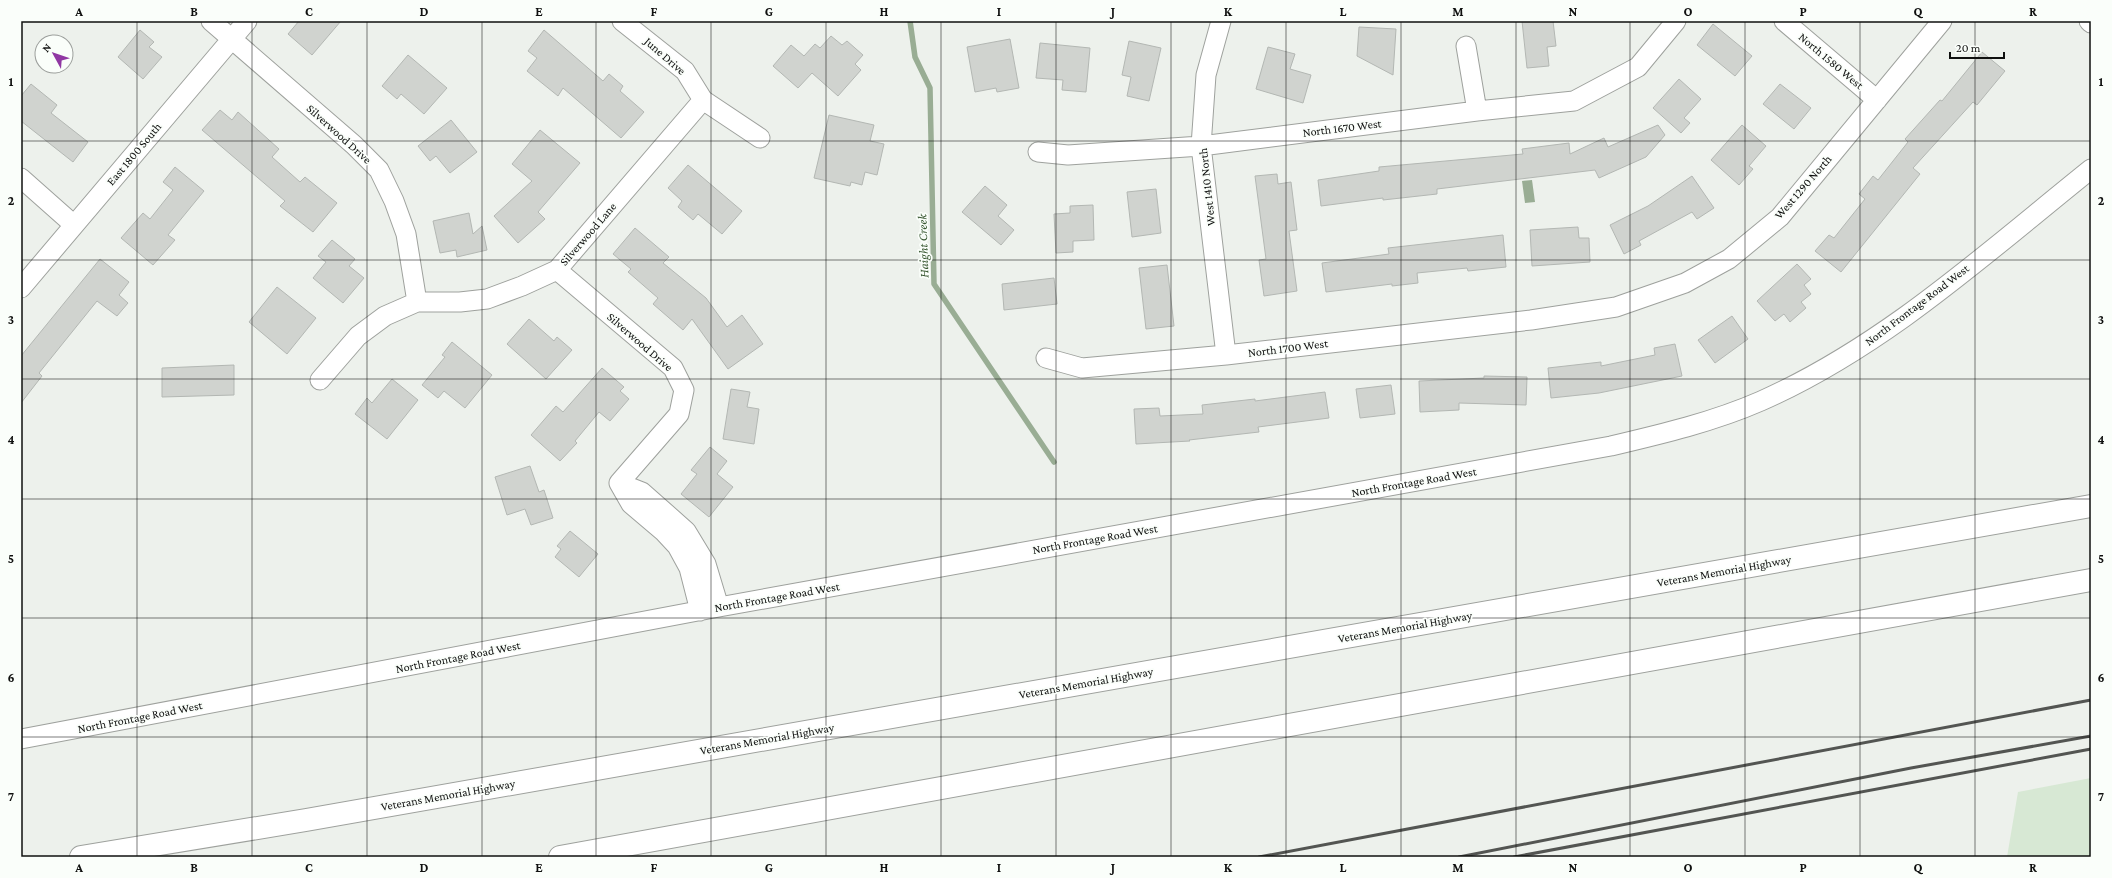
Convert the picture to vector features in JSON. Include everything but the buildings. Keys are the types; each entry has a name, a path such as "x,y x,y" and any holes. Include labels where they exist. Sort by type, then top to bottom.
{"highway":[{"name":"Veterans Memorial Highway","path":"81,857 330,816 2091,506"},
{"path":"560,857 2091,580"}],"street":[{"name":"Silverwood Drive","path":"210,21 354,145 379,170 394,201 406,234 417,302"},
{"name":"East 1800 South","path":"21,288 247,21"},
{"name":"June Drive","path":"622,21 685,71 703,100 760,138"},
{"name":"West 1410 North","path":"1221,21 1206,75 1201,146 1226,355"},
{"name":"North 1670 West","path":"1038,152 1068,155 1201,146 1477,111 1574,101 1638,67 1676,21"},
{"name":"North 1580 West","path":"1784,21 1877,100"},
{"name":"West 1290 North","path":"1531,320 1616,307 1685,283 1729,259 1780,217 1942,21"},
{"path":"1466,46 1477,111"},
{"name":"Silverwood Lane","path":"320,380 358,336 385,316 417,302 460,302 487,299 522,286 557,270 703,100"},
{"name":"North Frontage Road West","path":"25,739 719,607 1611,446 1725,416 1797,384 1872,340 1929,298 2091,169"},
{"path":"21,178 74,225"},
{"name":"Silverwood Drive","path":"557,270 673,368 684,390 679,414 619,483"},
{"name":"North 1700 West","path":"1046,358 1082,368 1226,355 1531,320"},
{"path":"619,483 642,492 686,531 706,564 719,607"},
{"path":"619,483 631,504 664,532 677,546 688,568 700,611"}],"shaded area":[{"path":"1532,180 1535,202 1525,203 1522,181"},
{"path":"2091,778 2091,857 2007,857 2018,792"}],"waterway":[{"name":"Haight Creek","path":"910,21 915,57 930,88 934,284 1054,462"}],"railway":[{"path":"1259,857 2091,700"},
{"path":"1459,857 1911,768 2091,736"},
{"path":"1514,857 2091,749"}]}
